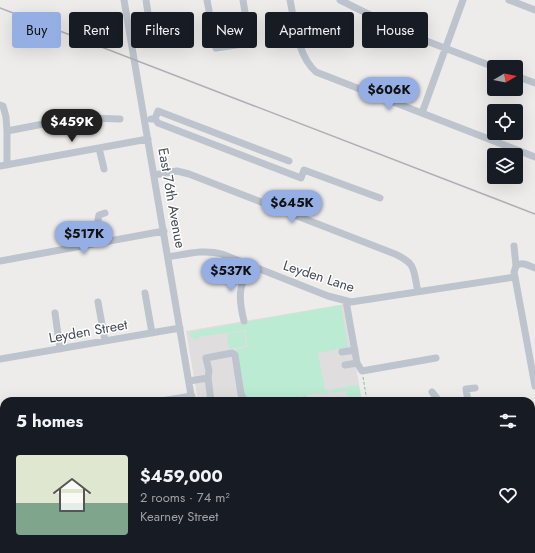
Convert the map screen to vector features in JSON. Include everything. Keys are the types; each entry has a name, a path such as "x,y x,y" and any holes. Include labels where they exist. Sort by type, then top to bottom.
{"street":[{"name":"East 76th Avenue","path":"124,0 192,397"},
{"path":"146,0 148,12"},
{"path":"207,0 216,48 250,43 243,0"},
{"path":"290,0 297,37 310,67 316,72 535,157"},
{"path":"340,0 412,35 487,64"},
{"path":"422,113 463,0"},
{"path":"509,0 535,10"},
{"path":"523,79 535,83"},
{"path":"0,105 3,106 6,117 7,131 4,166 148,139"},
{"path":"155,119 158,111 289,161"},
{"path":"7,131 64,120 88,118 120,119"},
{"path":"145,120 155,119"},
{"path":"155,119 158,123 301,178 304,170 380,198"},
{"path":"99,148 104,169"},
{"path":"154,175 177,172 189,174 395,254 406,259 411,264 418,292"},
{"path":"101,242 98,220 99,215 105,213"},
{"path":"0,261 164,231"},
{"path":"514,246 516,266 514,272 535,386"},
{"name":"Leyden Lane","path":"168,256 201,251 212,251 346,302 366,301 515,277"},
{"path":"516,266 521,263 535,268"},
{"path":"244,321 240,302 240,289 250,265"},
{"path":"145,293 152,333"},
{"path":"98,302 104,341"},
{"path":"346,302 357,363 362,371 436,358"},
{"path":"54,313 60,349"},
{"name":"Leyden Street","path":"0,359 180,328"},
{"path":"342,352 355,350"},
{"path":"211,397 208,378 209,371 206,358 232,353 235,355 243,397"},
{"path":"345,365 357,363"},
{"path":"189,381 208,378"},
{"path":"467,397 466,389 476,388"},
{"path":"432,392 436,397"}],"path":[{"path":"362,371 366,397"}],"shaded area":[{"path":"345,304 361,397 197,397 186,331"}],"green space":[{"path":"341,305 348,347 318,353 325,390 328,390 329,394 323,395 322,393 298,397 245,397 242,391 236,350 248,347 245,330 198,337 198,340 191,337 190,332"},
{"path":"244,331 246,346 229,349 227,334"},
{"path":"358,385 361,397 348,397 346,391 331,393 330,390"}],"railway":[{"path":"0,8 535,214"}]}
